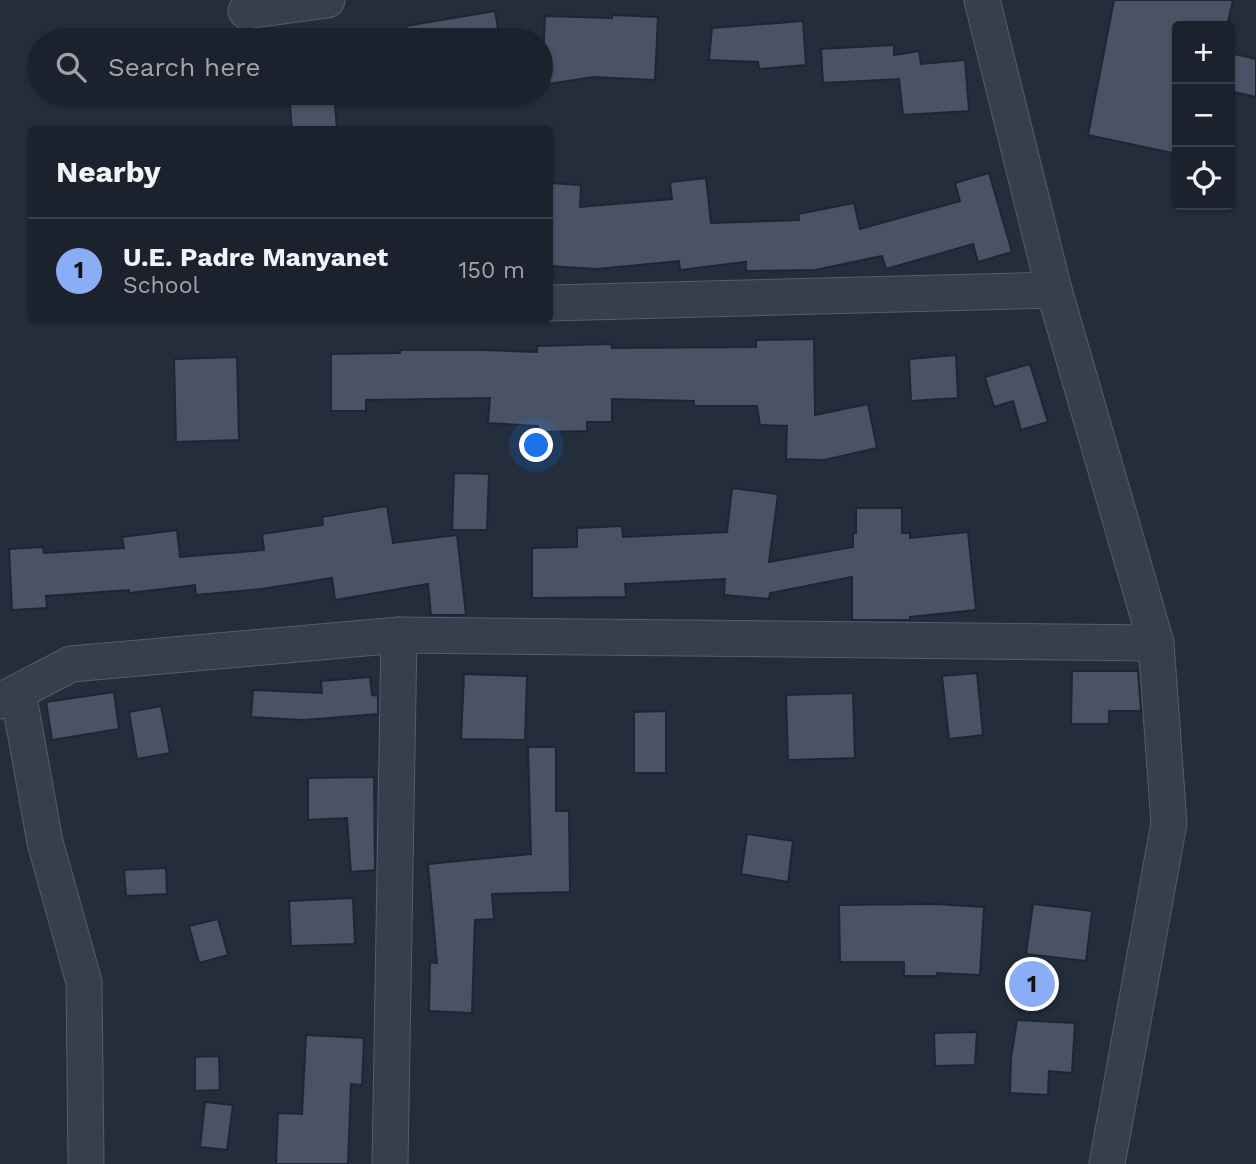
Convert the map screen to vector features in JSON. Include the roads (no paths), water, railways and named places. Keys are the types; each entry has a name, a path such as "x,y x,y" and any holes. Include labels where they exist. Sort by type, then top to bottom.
{"street":[{"path":"246,11 327,0"},
{"path":"982,0 1054,290 1156,643 1169,823 1107,1164"},
{"path":"553,303 1054,290"},
{"path":"86,1164 84,982 9,696 71,664 399,635 1156,643"},
{"path":"390,1164 399,635"}],"place":[{"name":"U.E. Padre Manyanet","path":"1032,984"}]}
